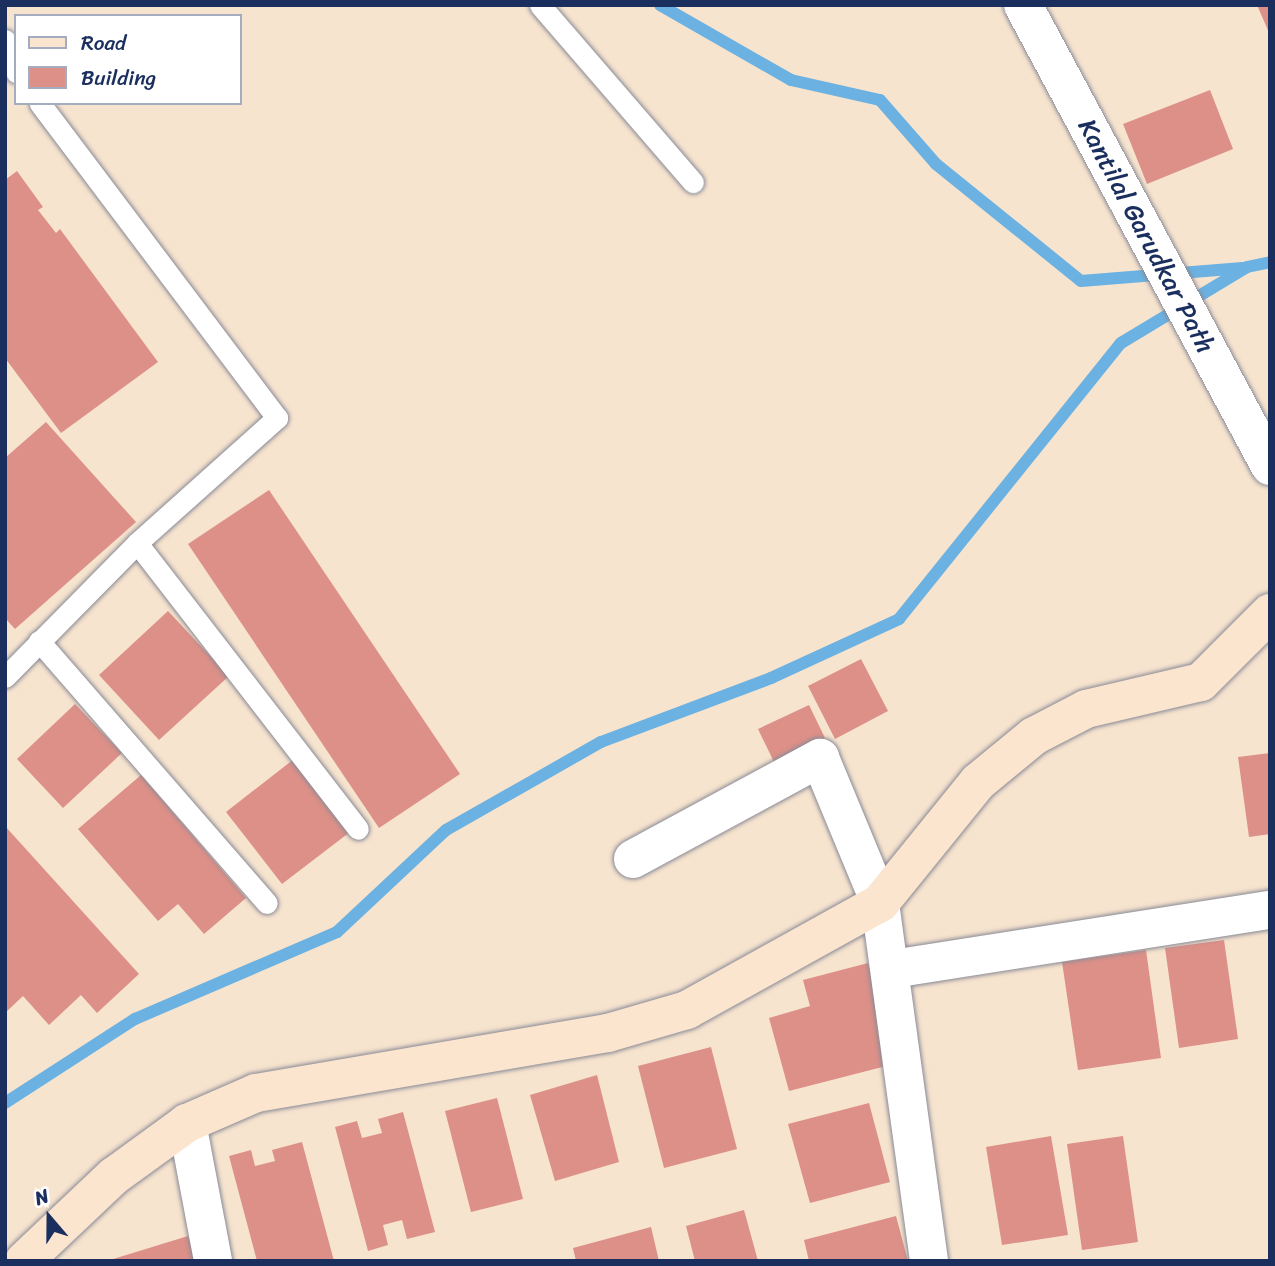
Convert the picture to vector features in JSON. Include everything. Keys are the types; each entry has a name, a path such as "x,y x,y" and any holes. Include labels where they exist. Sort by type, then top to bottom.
{"street":[{"name":"Kantilal Garudkar Path","path":"1023,5 1270,466"},
{"path":"24,1261 114,1176 187,1123 268,1090 608,1032 687,1010 880,903 978,782 1034,736 1086,709 1201,682 1270,613"},
{"path":"633,859 820,758 880,903 892,969 929,1261"},
{"path":"892,969 1270,910"},
{"path":"187,1123 213,1261"}],"lane":[{"path":"540,5 693,182"},
{"path":"5,40 14,66"},
{"path":"6,674 136,543 277,418 42,105"},
{"path":"136,543 358,829"},
{"path":"39,641 267,903"}],"building":[{"path":"1257,5 1270,5 1270,35"},
{"path":"1210,90 1233,149 1147,184 1123,124"},
{"path":"17,171 43,207 38,210 56,233 60,229 158,362 61,433 5,358 5,180"},
{"path":"46,422 136,522 15,629 5,618 5,458"},
{"path":"269,490 460,774 379,828 188,544"},
{"path":"168,611 229,676 159,740 99,675"},
{"path":"861,659 888,711 835,739 808,686"},
{"path":"75,704 122,753 63,808 17,759"},
{"path":"809,705 825,738 774,762 758,729"},
{"path":"1270,753 1270,834 1249,837 1238,757"},
{"path":"294,759 350,832 282,884 226,812"},
{"path":"141,775 246,898 204,934 178,904 158,921 78,829"},
{"path":"5,826 139,974 97,1013 81,995 49,1025 23,996 5,1013"},
{"path":"1224,940 1238,1039 1179,1048 1165,948"},
{"path":"1146,950 1161,1058 1078,1070 1062,962"},
{"path":"868,963 894,1064 789,1091 769,1018 810,1006 803,980"},
{"path":"711,1047 737,1149 664,1168 638,1066"},
{"path":"597,1075 619,1162 555,1181 530,1095"},
{"path":"497,1098 523,1199 471,1212 445,1111"},
{"path":"869,1103 890,1182 810,1203 788,1124"},
{"path":"403,1112 435,1232 407,1239 402,1220 383,1225 388,1245 368,1251 335,1127 357,1121 362,1138 382,1133 378,1119"},
{"path":"1051,1136 1068,1235 1002,1245 986,1147"},
{"path":"1123,1136 1138,1242 1082,1250 1067,1144"},
{"path":"302,1142 334,1261 257,1261 229,1156 251,1150 255,1166 275,1161 272,1150"},
{"path":"744,1210 758,1261 695,1261 686,1226"},
{"path":"896,1216 908,1261 809,1261 804,1240"},
{"path":"651,1227 659,1261 576,1261 573,1248"},
{"path":"188,1236 196,1261 110,1261 110,1260"}],"waterway":[{"path":"660,5 791,80 880,100 936,164 1081,281 1242,268"},
{"path":"5,1103 135,1019 337,932 446,830 601,742 771,678 899,619 1121,343 1247,267 1270,262"}]}
